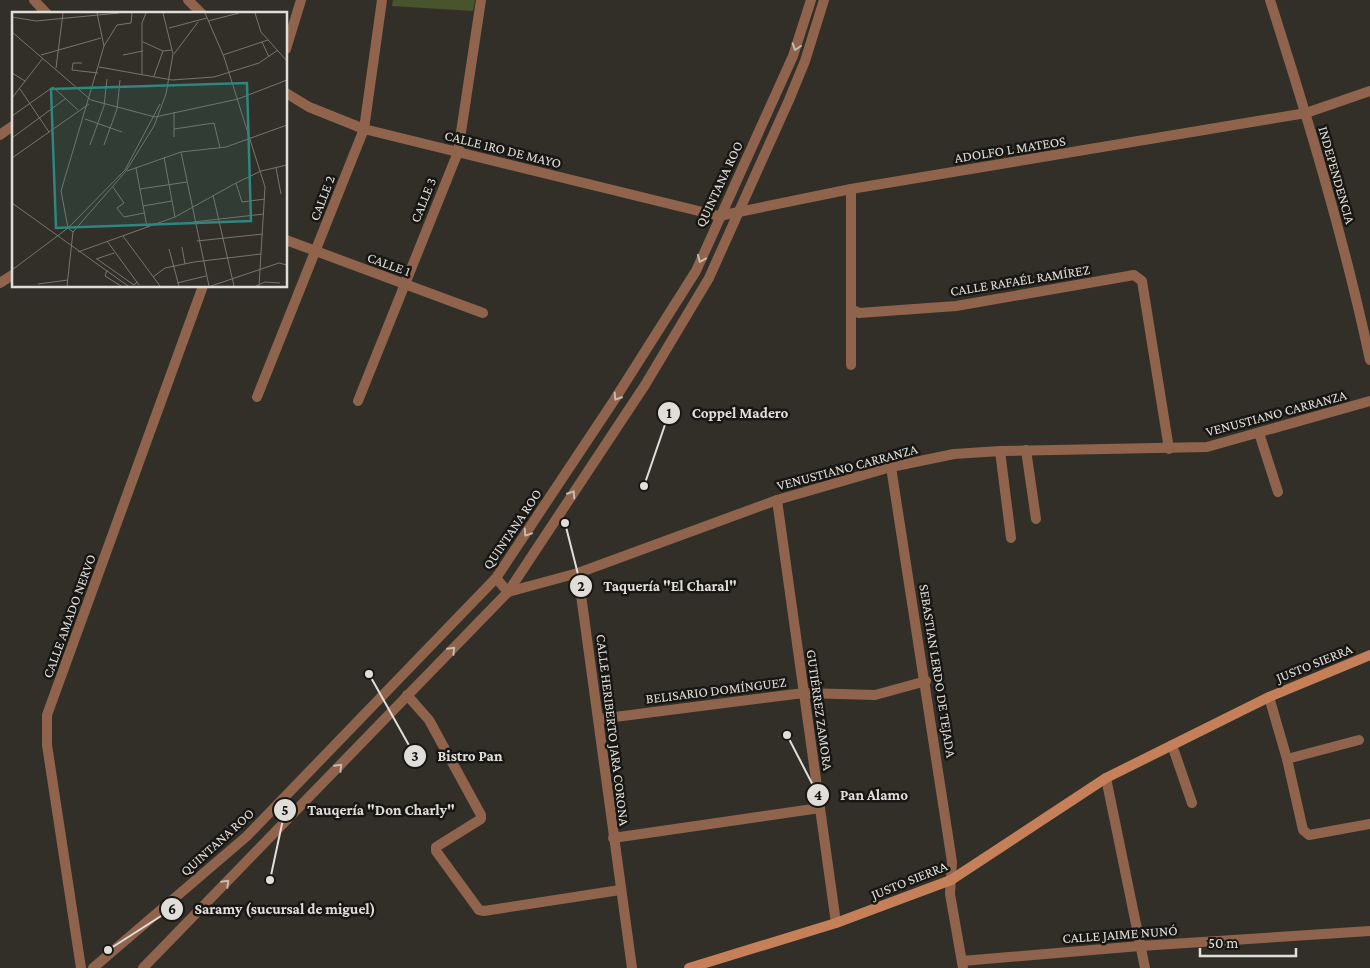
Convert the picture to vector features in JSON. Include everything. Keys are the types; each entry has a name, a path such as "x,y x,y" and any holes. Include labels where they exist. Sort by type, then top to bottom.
{"main road":[{"name":"JUSTO SIERRA","path":"689,968 836,923 951,880 1106,778 1269,697 1370,655"}],"street":[{"path":"34,0 44,12"},
{"path":"188,0 200,12"},
{"path":"288,42 301,0"},
{"name":"CALLE 2","path":"257,397 364,129 382,0"},
{"name":"CALLE 3","path":"358,401 403,284 458,152 481,0"},
{"name":"QUINTANA ROO","path":"93,968 247,836 496,578 613,402 696,270 793,56 811,0"},
{"name":"QUINTANA ROO","path":"143,968 508,592 670,344 710,278 805,61 824,0"},
{"name":"INDEPENDENCIA","path":"1270,0 1306,113 1353,280 1370,360"},
{"path":"806,17 817,20"},
{"name":"ADOLFO L MATEOS","path":"719,216 852,189 1306,113 1370,91"},
{"name":"CALLE 1RO DE MAYO","path":"288,94 309,107 364,129 719,216"},
{"path":"0,135 12,126"},
{"path":"851,365 852,189"},
{"name":"CALLE 1","path":"288,241 483,313"},
{"path":"0,283 12,275"},
{"name":"CALLE RAFAÉL RAMÍREZ","path":"851,309 859,313 956,306 1134,275 1142,281 1169,449"},
{"name":"CALLE AMADO NERVO","path":"81,968 47,746 48,715 203,288"},
{"name":"VENUSTIANO CARRANZA","path":"508,592 578,573 778,500 891,466 954,454 1000,451 1207,447 1370,402"},
{"path":"1259,433 1278,492"},
{"path":"1026,450 1036,519"},
{"path":"1000,451 1011,538"},
{"name":"SEBASTIAN LERDO DE TEJADA","path":"891,466 926,681 952,862 950,894 962,965"},
{"name":"GUTIÉRREZ ZAMORA","path":"778,500 836,923"},
{"name":"CALLE HERIBERTO JARA CORONA","path":"578,573 632,968"},
{"path":"496,578 508,592"},
{"name":"BELISARIO DOMÍNGUEZ","path":"599,719 804,692 875,696 926,681"},
{"path":"407,695 429,720 482,815 481,819 436,847 436,851 479,910 484,911 620,890"},
{"name":"JUSTO SIERRA","path":"1269,697 1287,759 1303,830 1309,835 1370,824"},
{"path":"1287,759 1359,740"},
{"path":"1172,745 1192,802"},
{"path":"1106,778 1145,968"},
{"path":"613,838 820,808"},
{"name":"CALLE JAIME NUNÓ","path":"962,965 1140,946 1370,931"}],"green space":[{"path":"393,0 475,0 473,11 392,6"}],"place":[{"name":"Coppel Madero","path":"644,486"},
{"name":"Taquería \"El Charal\"","path":"565,523"},
{"name":"Bistro Pan","path":"369,674"},
{"name":"Pan Alamo","path":"787,735"},
{"name":"Tauqería \"Don Charly\"","path":"270,880"},
{"name":"Saramy (sucursal de miguel)","path":"108,950"}]}
